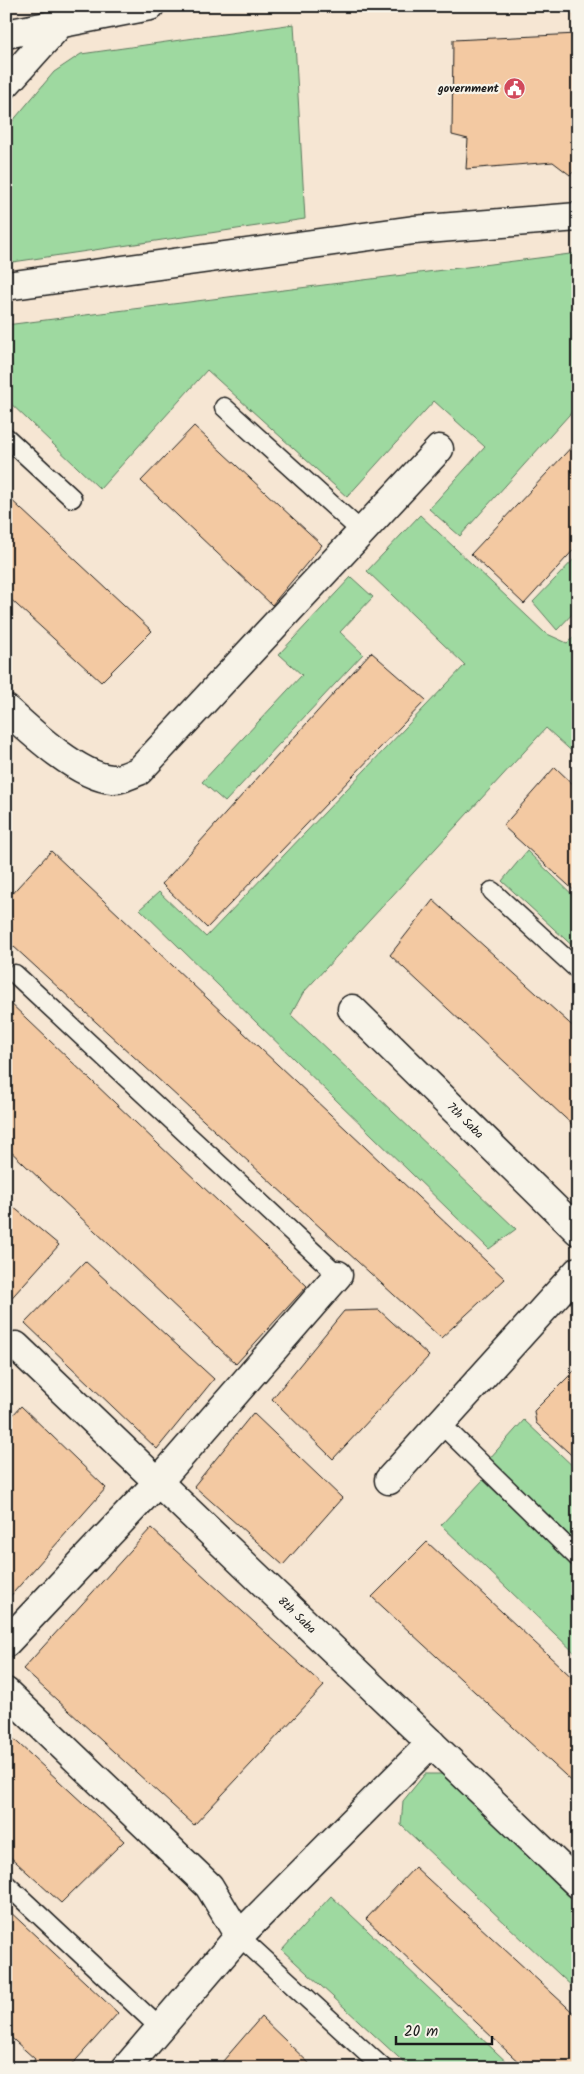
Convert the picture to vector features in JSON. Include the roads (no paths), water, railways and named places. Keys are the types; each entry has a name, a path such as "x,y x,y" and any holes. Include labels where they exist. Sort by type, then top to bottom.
{"street":[{"path":"6,34 150,6"},
{"path":"6,84 60,24"},
{"path":"6,286 414,230 578,217"},
{"path":"6,709 77,767 113,780 138,771 439,449"},
{"name":"7th Saba","path":"352,1009 578,1231"},
{"path":"389,1480 578,1271"},
{"path":"6,1644 158,1482 338,1276"},
{"name":"8th Saba","path":"11,1352 158,1482 578,1884"},
{"path":"6,1692 209,1886 239,1936"},
{"path":"126,2068 239,1936 431,1744"}],"lane":[{"path":"224,407 362,532"},
{"path":"6,437 72,498"},
{"path":"492,892 578,970"},
{"path":"15,974 338,1276"},
{"path":"441,1424 578,1558"},
{"path":"6,1884 160,2028"},
{"path":"239,1936 383,2068"}],"place":[{"name":"government","path":"515,88"}]}
